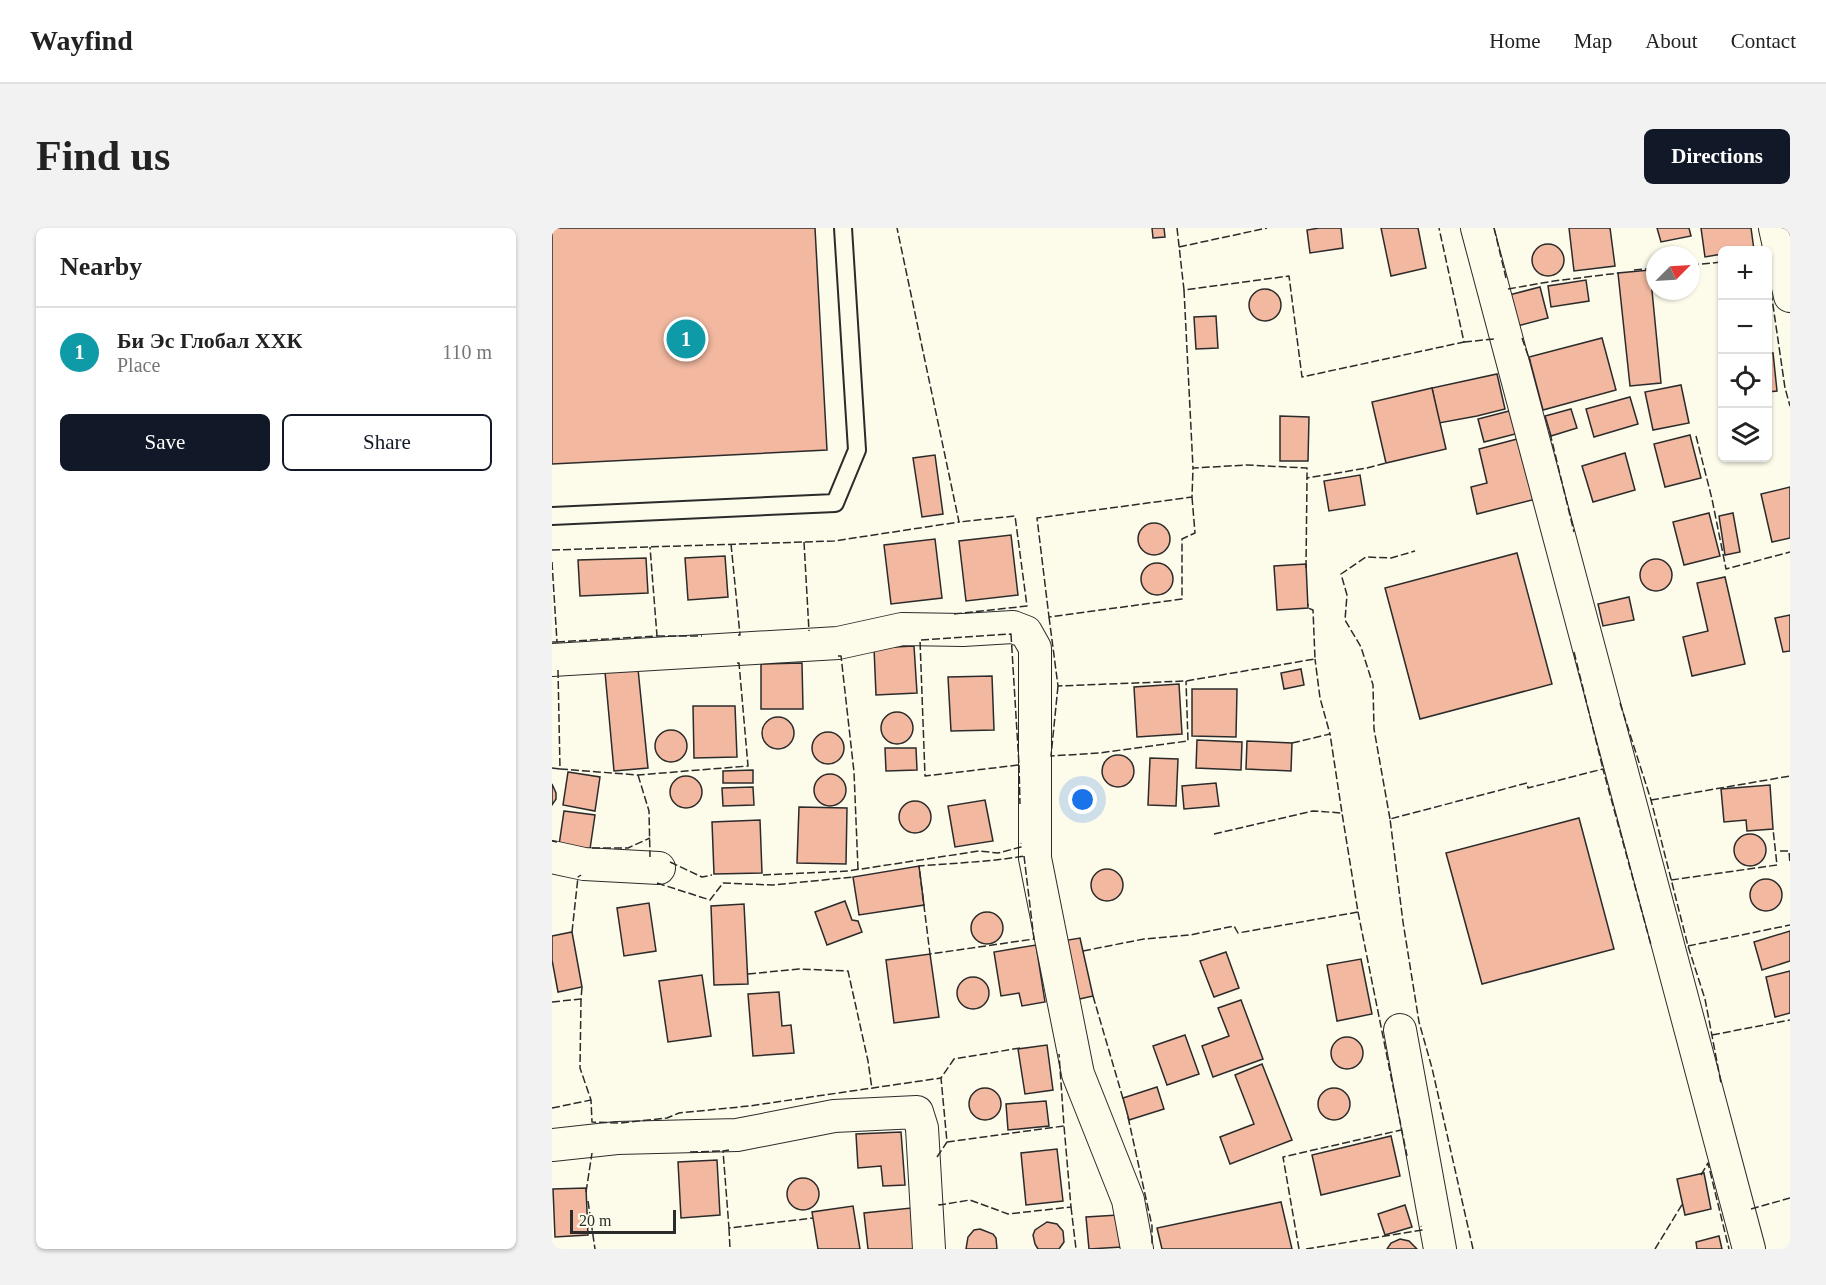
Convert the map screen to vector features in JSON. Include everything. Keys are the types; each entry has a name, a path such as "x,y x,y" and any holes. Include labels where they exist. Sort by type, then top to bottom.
{"street":[{"path":"1477,228 1749,1249"},
{"path":"1775,228 1790,296"},
{"path":"552,660 838,643 902,629 963,630 1013,627 1026,632 1035,648 1035,858 1078,1074 1128,1200 1137,1249"},
{"path":"552,857 584,864 659,868"},
{"path":"1400,1030 1440,1249"},
{"path":"552,1145 617,1138 737,1135 834,1116 917,1112 922,1128 929,1249"}],"lane":[{"path":"552,516 835,503 857,450 843,228"}],"building":[{"path":"552,228 815,228 827,450 552,464"},
{"path":"1152,228 1164,228 1165,237 1153,238"},
{"path":"1341,228 1343,248 1310,253 1307,230"},
{"path":"1381,228 1418,228 1426,268 1391,276"},
{"path":"1569,228 1610,228 1615,266 1574,271"},
{"path":"1657,228 1689,228 1691,236 1661,242"},
{"path":"1701,228 1751,228 1753,246 1718,246 1718,255 1705,257"},
{"path":"1548,244 1559,249 1564,260 1559,271 1548,276 1537,271 1532,260 1537,249"},
{"path":"1646,270 1646,300 1653,300 1661,383 1630,386 1618,273"},
{"path":"1586,280 1589,301 1551,307 1548,286"},
{"path":"1540,287 1548,318 1517,326 1509,295"},
{"path":"1265,289 1276,294 1281,305 1276,316 1265,321 1254,316 1249,305 1254,294"},
{"path":"1216,316 1218,348 1196,349 1194,317"},
{"path":"1602,338 1616,390 1543,410 1529,357"},
{"path":"1772,354 1777,391 1772,392"},
{"path":"1497,374 1505,409 1439,423 1432,388"},
{"path":"1681,385 1689,423 1653,430 1645,392"},
{"path":"1432,388 1446,449 1386,463 1372,402"},
{"path":"1630,397 1638,424 1594,437 1586,409"},
{"path":"1571,409 1577,428 1551,436 1545,416"},
{"path":"1513,410 1519,433 1484,442 1478,419"},
{"path":"1280,416 1309,417 1308,461 1280,461"},
{"path":"1690,435 1701,478 1665,487 1654,444"},
{"path":"1521,438 1536,499 1477,514 1471,487 1487,483 1479,449"},
{"path":"1625,453 1635,490 1593,502 1582,466"},
{"path":"935,455 943,514 922,517 913,458"},
{"path":"1360,475 1365,505 1329,511 1324,481"},
{"path":"1790,487 1790,538 1772,542 1761,494"},
{"path":"1709,513 1720,556 1684,565 1673,522"},
{"path":"1733,513 1740,552 1725,555 1719,516"},
{"path":"1154,523 1165,528 1170,539 1165,550 1154,555 1143,550 1138,539 1143,528"},
{"path":"1011,535 1018,595 966,601 959,541"},
{"path":"935,539 942,598 891,604 884,545"},
{"path":"1517,553 1552,684 1420,719 1385,588"},
{"path":"725,556 728,597 688,600 685,558"},
{"path":"646,558 648,593 580,596 578,560"},
{"path":"1656,559 1667,564 1672,575 1667,586 1656,591 1645,586 1640,575 1645,564"},
{"path":"1157,563 1168,568 1173,579 1168,590 1157,595 1146,590 1141,579 1146,568"},
{"path":"1306,564 1308,608 1277,610 1274,566"},
{"path":"1725,577 1745,664 1692,676 1683,637 1708,631 1697,583"},
{"path":"1629,597 1634,620 1603,626 1598,604"},
{"path":"1790,615 1790,651 1783,652 1775,618"},
{"path":"914,646 917,693 876,695 874,648"},
{"path":"802,663 803,709 761,709 761,664"},
{"path":"638,669 648,768 614,771 605,672"},
{"path":"1301,669 1304,685 1284,689 1281,673"},
{"path":"992,676 994,730 951,731 948,677"},
{"path":"1179,684 1182,734 1137,737 1134,687"},
{"path":"1192,689 1237,689 1236,737 1192,736"},
{"path":"693,706 735,706 737,757 694,758"},
{"path":"897,712 908,717 913,728 908,739 897,744 886,739 881,728 886,717"},
{"path":"778,717 789,722 794,733 789,744 778,749 767,744 762,733 767,722"},
{"path":"671,730 682,735 687,746 682,757 671,762 660,757 655,746 660,735"},
{"path":"828,732 839,737 844,748 839,759 828,764 817,759 812,748 817,737"},
{"path":"1197,740 1242,742 1241,770 1196,768"},
{"path":"1247,741 1292,743 1291,771 1246,769"},
{"path":"885,748 916,748 917,770 886,771"},
{"path":"1118,755 1129,760 1134,771 1129,782 1118,787 1107,782 1102,771 1107,760"},
{"path":"1150,758 1178,759 1176,806 1148,805"},
{"path":"753,770 753,783 723,783 723,771"},
{"path":"568,772 600,777 595,811 563,805"},
{"path":"830,774 841,779 846,790 841,801 830,806 819,801 814,790 819,779"},
{"path":"686,776 697,781 702,792 697,803 686,808 675,803 670,792 675,781"},
{"path":"1216,783 1219,806 1184,809 1182,786"},
{"path":"552,784 556,799 552,805"},
{"path":"1770,785 1773,829 1747,831 1746,820 1724,822 1721,789"},
{"path":"753,787 754,805 723,806 722,788"},
{"path":"985,800 993,841 955,847 948,806"},
{"path":"915,801 926,806 931,817 926,828 915,833 904,828 899,817 904,806"},
{"path":"799,807 847,808 846,864 797,863"},
{"path":"564,811 595,815 590,849 559,845"},
{"path":"1579,818 1614,949 1482,984 1446,853"},
{"path":"760,820 762,873 714,874 712,822"},
{"path":"1750,834 1761,839 1766,850 1761,861 1750,866 1739,861 1734,850 1739,839"},
{"path":"919,866 924,905 859,915 853,877"},
{"path":"1107,869 1118,874 1123,885 1118,896 1107,901 1096,896 1091,885 1096,874"},
{"path":"1766,879 1777,884 1782,895 1777,906 1766,911 1755,906 1750,895 1755,884"},
{"path":"845,901 852,920 858,921 862,932 827,945 815,912"},
{"path":"649,903 656,951 624,956 617,908"},
{"path":"744,904 748,984 714,985 711,906"},
{"path":"987,912 998,917 1003,928 998,939 987,944 976,939 971,928 976,917"},
{"path":"1790,931 1790,961 1762,970 1754,942"},
{"path":"572,932 582,987 558,992 552,960 552,936"},
{"path":"1080,938 1093,996 1075,1000 1062,941"},
{"path":"1036,945 1045,1002 1022,1006 1019,993 1001,996 994,952"},
{"path":"1226,952 1239,988 1214,997 1200,961"},
{"path":"930,954 939,1017 894,1023 886,960"},
{"path":"1361,959 1372,1014 1337,1021 1327,965"},
{"path":"1790,971 1790,1013 1775,1017 1766,977"},
{"path":"702,975 711,1036 668,1042 659,981"},
{"path":"973,977 984,982 989,993 984,1004 973,1009 962,1004 957,993 962,982"},
{"path":"779,992 782,1026 791,1025 794,1053 753,1056 748,994"},
{"path":"1241,1000 1263,1059 1213,1077 1202,1046 1229,1036 1218,1008"},
{"path":"1185,1035 1199,1074 1167,1085 1153,1046"},
{"path":"1347,1037 1358,1042 1363,1053 1358,1064 1347,1069 1336,1064 1331,1053 1336,1042"},
{"path":"1047,1045 1053,1090 1025,1094 1018,1049"},
{"path":"1262,1064 1292,1140 1230,1164 1220,1137 1254,1124 1235,1075"},
{"path":"1157,1087 1164,1109 1129,1120 1123,1098"},
{"path":"985,1088 996,1093 1001,1104 996,1115 985,1120 974,1115 969,1104 974,1093"},
{"path":"1334,1088 1345,1093 1350,1104 1345,1115 1334,1120 1323,1115 1318,1104 1323,1093"},
{"path":"1046,1101 1049,1126 1008,1130 1006,1104"},
{"path":"901,1132 905,1185 883,1186 881,1166 858,1168 856,1134"},
{"path":"1391,1136 1400,1176 1321,1195 1312,1155"},
{"path":"1057,1149 1063,1201 1026,1205 1021,1153"},
{"path":"717,1160 720,1215 681,1218 678,1162"},
{"path":"1704,1173 1711,1209 1685,1215 1677,1179"},
{"path":"803,1178 814,1183 819,1194 814,1205 803,1210 792,1205 787,1194 792,1183"},
{"path":"586,1188 588,1235 555,1237 553,1189"},
{"path":"1281,1202 1292,1249 1162,1249 1157,1228"},
{"path":"1405,1205 1412,1227 1385,1235 1378,1214"},
{"path":"853,1206 860,1249 818,1249 812,1212"},
{"path":"911,1208 916,1249 868,1249 864,1213"},
{"path":"1118,1215 1122,1247 1089,1249 1086,1217"},
{"path":"1047,1222 1057,1224 1063,1231 1064,1242 1059,1249 1038,1249 1035,1244 1033,1235 1035,1230"},
{"path":"980,1229 993,1234 996,1238 997,1249 966,1249 968,1237 974,1230"},
{"path":"1719,1236 1722,1249 1697,1249 1696,1242"},
{"path":"1400,1239 1409,1241 1417,1249 1387,1249 1391,1243"}],"fence":[{"path":"552,550 834,541 959,522 897,228"},
{"path":"1177,228 1184,290 1289,276 1302,377 1464,342 1439,228"},
{"path":"1179,247 1267,228"},
{"path":"1494,228 1506,278"},
{"path":"1700,264 1718,262"},
{"path":"1634,270 1646,269"},
{"path":"1508,289 1619,273"},
{"path":"1184,290 1193,468 1247,465 1307,468 1307,478 1386,463"},
{"path":"1772,299 1785,388 1790,406"},
{"path":"1522,338 1530,361"},
{"path":"1464,342 1494,339"},
{"path":"1550,433 1574,532"},
{"path":"1696,436 1726,569 1790,552"},
{"path":"1192,497 1195,533 1182,539 1182,599 1049,617 1037,518 1192,497 1193,468"},
{"path":"1306,568 1307,478"},
{"path":"954,614 1027,606 1015,516 959,522"},
{"path":"804,542 809,631"},
{"path":"731,544 740,635 738,635"},
{"path":"557,642 657,636 650,547"},
{"path":"1390,819 1374,729 1373,685 1361,647 1345,620 1347,595 1341,574 1366,557 1391,558 1415,551"},
{"path":"552,562 557,642 552,642"},
{"path":"1049,617 1058,686 1186,681 1315,659 1313,610 1308,608 1308,604"},
{"path":"1011,634 1019,765 925,776 920,640 1011,634"},
{"path":"657,636 702,636"},
{"path":"1574,652 1603,769"},
{"path":"838,656 841,656 854,772 858,869"},
{"path":"1292,743 1330,734 1320,698 1315,659"},
{"path":"560,769 638,775 748,766 739,663 735,663"},
{"path":"552,768 560,769 558,670"},
{"path":"1058,686 1051,756 1099,753 1188,741 1186,681"},
{"path":"1620,703 1651,800 1688,946 1705,999 1721,1083"},
{"path":"1214,834 1313,811 1342,813 1330,734"},
{"path":"1019,765 1020,804"},
{"path":"1473,1249 1432,1068 1419,1022 1390,819 1527,783 1528,788 1603,769 1651,945"},
{"path":"638,775 649,811 650,857"},
{"path":"1651,800 1790,776"},
{"path":"1083,951 1144,939 1190,935 1234,926 1238,933 1358,912 1342,813"},
{"path":"1671,880 1777,865 1773,829"},
{"path":"592,848 628,848 650,838"},
{"path":"552,841 557,842"},
{"path":"763,875 848,871 979,851 998,853 1021,847 1021,843"},
{"path":"1780,851 1789,851 1790,864"},
{"path":"1024,856 1034,939 930,954 919,866 1024,856"},
{"path":"670,862 702,877 712,875"},
{"path":"572,932 578,877 581,875"},
{"path":"657,883 710,900 723,883 773,885 853,877"},
{"path":"1358,912 1407,1156"},
{"path":"1688,946 1790,925"},
{"path":"748,974 799,969 848,971 872,1089"},
{"path":"552,1002 581,999 582,987"},
{"path":"1093,996 1124,1102"},
{"path":"581,999 580,1068 591,1100 592,1122 620,1123 667,1118 679,1113 749,1106 941,1078"},
{"path":"1712,1035 1790,1020"},
{"path":"1020,1048 954,1059 941,1078 947,1142 1064,1126 1059,1054"},
{"path":"552,1108 591,1100"},
{"path":"1128,1117 1152,1226 1152,1246"},
{"path":"939,1204 970,1200 1008,1214 1071,1207 1064,1126"},
{"path":"1299,1249 1283,1157 1401,1130"},
{"path":"937,1157 947,1142"},
{"path":"729,1150 723,1151 729,1228 813,1218"},
{"path":"690,1152 723,1151"},
{"path":"586,1192 592,1153"},
{"path":"1701,1175 1708,1163 1729,1249"},
{"path":"1751,1209 1790,1198"},
{"path":"588,1201 595,1249"},
{"path":"1655,1249 1683,1203"},
{"path":"1071,1207 1076,1249"},
{"path":"1306,1249 1422,1230 1421,1226"},
{"path":"729,1228 730,1249"}],"place":[{"name":"Би Эс Глобал ХХК","path":"686,339"}]}
